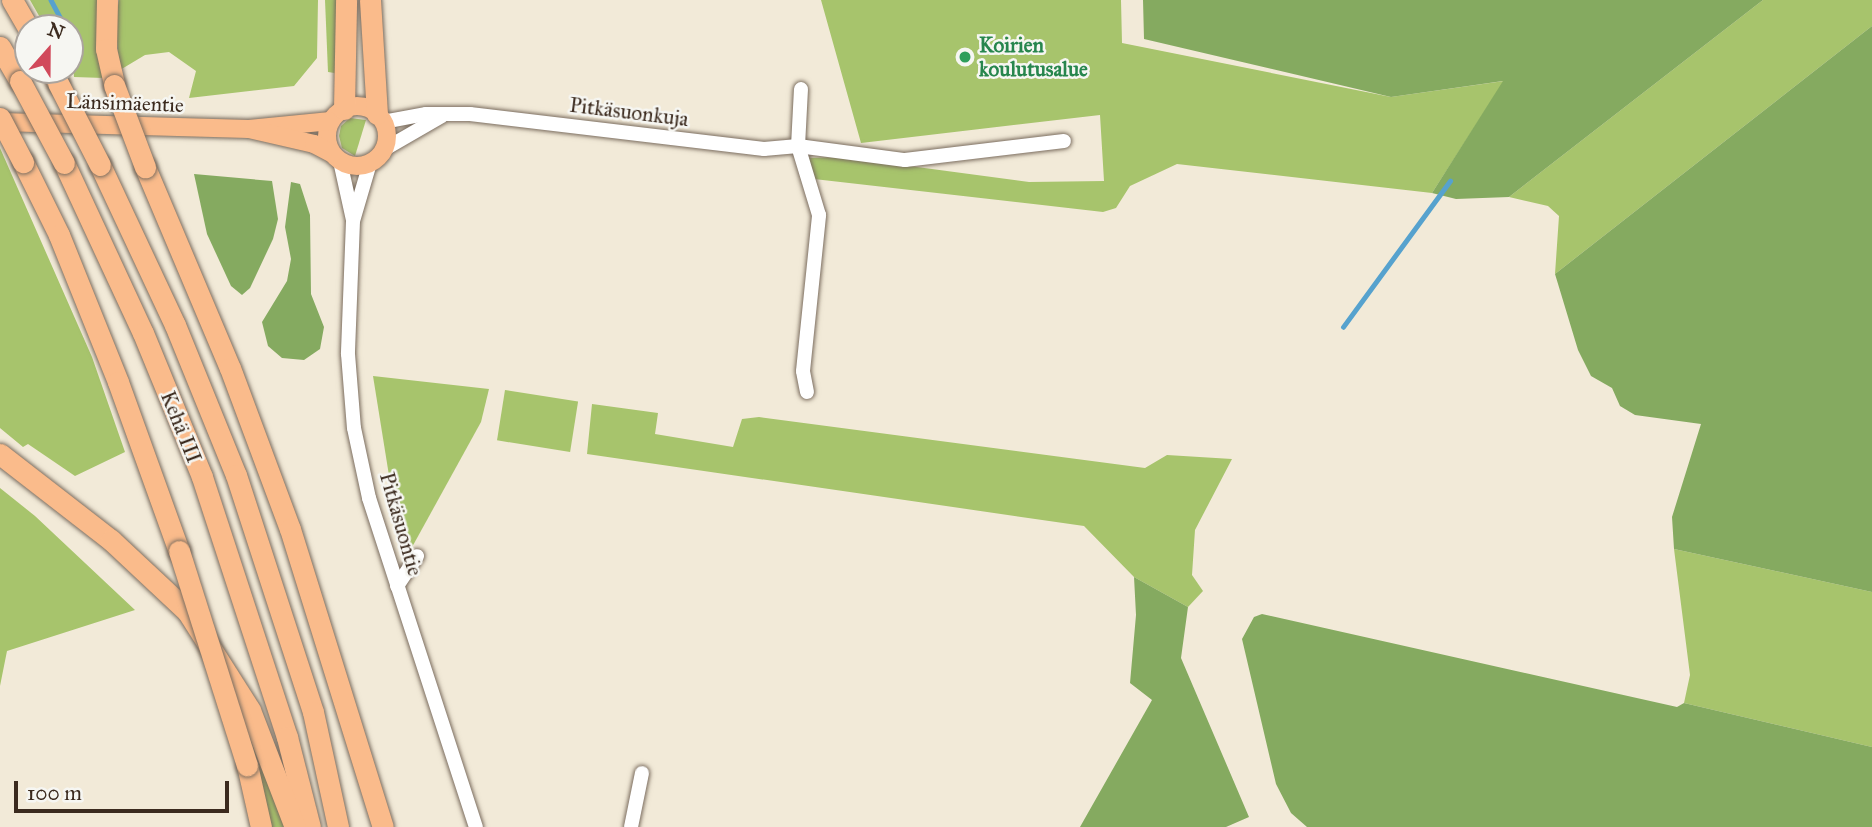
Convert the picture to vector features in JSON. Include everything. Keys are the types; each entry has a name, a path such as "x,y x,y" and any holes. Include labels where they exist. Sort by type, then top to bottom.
{"highway":[{"path":"107,0 106,49 114,85 145,167 230,368 290,529 383,827"},
{"path":"338,115 346,0"},
{"path":"370,0 380,118"},
{"name":"Kehä III","path":"0,47 64,163 143,333 202,477 269,677 310,827"},
{"name":"Kehä III","path":"59,84 100,165 223,441 313,712 338,827"},
{"path":"0,120 59,236 118,382 178,551 247,765 261,827"},
{"path":"0,454 111,540 187,611 240,690 266,746 295,827"},
{"path":"313,712 333,760 351,827"},
{"path":"358,745 394,827"}],"main road":[{"path":"355,106 380,118 383,150 370,163 336,157 327,138 338,115 355,106"},
{"name":"Länsimäentie","path":"249,129 338,115"},
{"name":"Länsimäentie","path":"0,120 249,129 314,144 336,157"}],"street":[{"path":"801,89 799,139 819,215 803,371 807,392"},
{"name":"Pitkäsuonkuja","path":"380,118 426,114 487,116 764,149 799,139 905,160 1064,141"},
{"name":"Pitkäsuonkuja","path":"383,150 442,116"},
{"name":"Pitkäsuontie","path":"336,157 353,221"},
{"name":"Pitkäsuontie","path":"370,163 353,221 348,354 354,428 369,498 476,827"},
{"path":"397,586 417,556"},
{"path":"631,827 642,773"}],"green space":[{"path":"30,0 101,0 104,78 84,77 84,14 38,14"},
{"path":"119,0 318,0 317,58 294,86 189,98 196,71 169,52 145,55 120,70 115,23"},
{"path":"325,0 336,0 341,74 328,72"},
{"path":"821,0 1121,0 1122,43 1391,97 1504,81 1432,193 1177,164 1130,186 1116,208 1103,212 814,179 807,158 842,157 1029,182 1104,181 1100,115 861,143"},
{"path":"1143,0 1763,0 1509,197 1456,199 1432,193 1503,81 1391,97 1144,39"},
{"path":"1763,0 1872,0 1872,26 1555,274 1559,216 1548,206 1509,197"},
{"path":"1872,26 1872,592 1674,549 1672,517 1701,424 1635,415 1620,406 1612,388 1591,376 1578,350 1555,274"},
{"path":"350,118 366,120 355,156 342,148 339,136 341,126"},
{"path":"0,148 92,357 125,452 75,476 28,444 23,447 0,428"},
{"path":"194,174 272,181 278,219 273,239 250,288 242,295 231,286 207,234"},
{"path":"291,182 300,184 310,215 311,294 324,327 320,349 304,360 282,358 268,346 262,322 287,281 291,259 285,227"},
{"path":"373,376 489,389 481,422 411,549 391,488"},
{"path":"505,390 578,402 570,452 497,440"},
{"path":"592,404 658,413 655,434 733,447 742,419 759,417 1145,468 1167,455 1232,459 1195,530 1192,575 1203,591 1188,607 1134,577 1084,526 587,454"},
{"path":"0,488 35,516 135,610 7,651 0,686"},
{"path":"1674,549 1872,592 1872,747 1684,703 1690,675"},
{"path":"1134,577 1188,607 1181,658 1249,817 1226,827 1080,827 1152,700 1130,683 1136,615"},
{"path":"1262,614 1677,707 1684,703 1872,747 1872,827 1307,827 1291,813 1276,784 1242,639 1254,617"},
{"path":"247,725 286,827 272,827"}],"waterway":[{"path":"51,0 58,14"},
{"path":"1343,327 1450,181"}],"place":[{"name":"Koirien koulutusalue","path":"965,57"}]}
